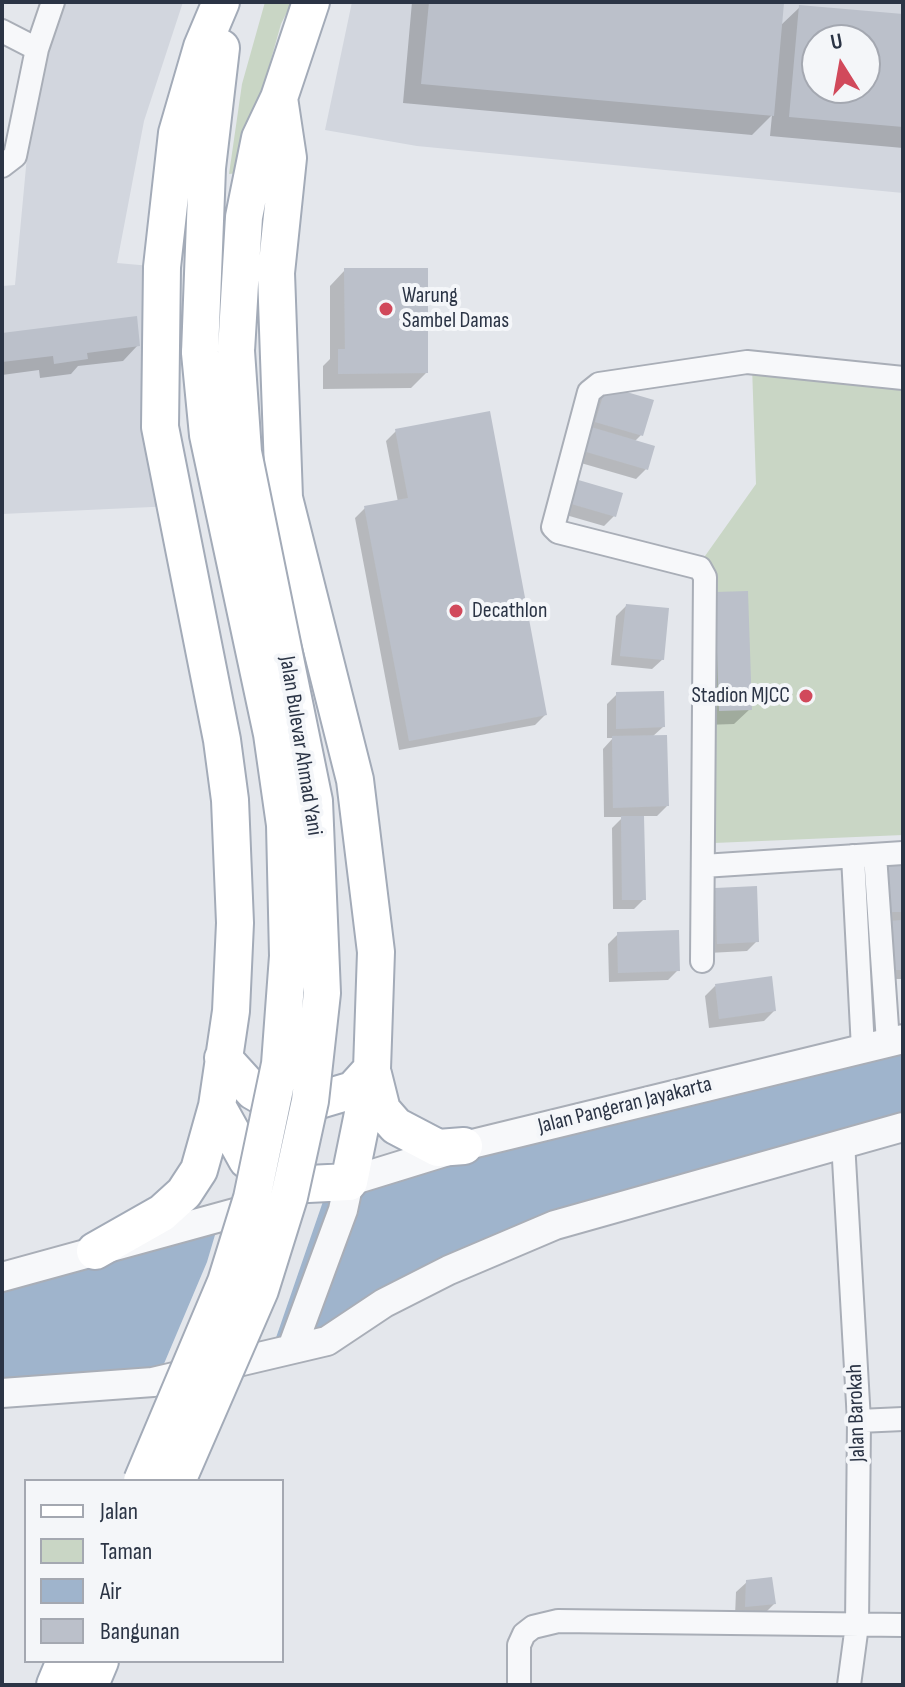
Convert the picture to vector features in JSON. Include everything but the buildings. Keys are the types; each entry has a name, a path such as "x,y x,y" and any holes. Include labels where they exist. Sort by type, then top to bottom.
{"main road":[{"path":"95,1251 162,1213 184,1193 199,1170 217,1106 234,965 234,853 230,800 222,740 160,427 159,367 164,226 177,133 202,47 221,2"},
{"name":"Jalan Bulevar Ahmad Yani","path":"143,1479 226,1282 252,1198 280,1064 288,956 285,825 281,795 272,734 208,435 200,353 207,168 216,69 230,2"},
{"name":"Jalan Bulevar Ahmad Yani","path":"178,1479 260,1290 289,1197 310,1101 322,993 314,801 243,452 236,351 244,217 260,138 279,98 311,2"},
{"path":"217,1106 247,1160 268,1174 346,1196 372,1069 376,952 355,780 284,498 276,273 288,158 279,98"},
{"path":"223,1058 253,1091 274,1103 299,1106 353,1090 372,1069"},
{"path":"372,1069 382,1110 396,1126 438,1148 464,1146"},
{"path":"55,1685 64,1663"},
{"path":"90,1685 99,1663"}],"street":[{"path":"2,166 15,156 37,49 53,2"},
{"path":"2,31 37,49"},
{"path":"702,961 705,577 700,568 558,532 553,527 589,392 599,384 747,362 903,378"},
{"path":"703,866 903,853"},
{"path":"864,856 885,1043"},
{"name":"Jalan Pangeran Jayakarta","path":"2,1277 95,1251 346,1196 464,1146 885,1043"},
{"path":"2,1393 153,1382 327,1341 384,1303 449,1270 555,1225 903,1127"},
{"name":"Jalan Barokah","path":"843,1142 859,1421 857,1625 849,1685"},
{"path":"292,1348 346,1196"},
{"path":"859,1421 903,1419"},
{"path":"519,1685 519,1645 524,1634 533,1627 558,1621 903,1625"}],"shaded area":[{"path":"53,2 183,2 144,121 117,263 162,267 173,506 2,514 2,286 15,285 37,49"},
{"path":"352,2 903,2 903,193 417,146 325,130"}],"green space":[{"path":"265,2 292,2 281,24 239,173 229,174 242,84"},
{"name":"Stadion MJCC","path":"752,366 903,384 903,835 714,843 705,556 756,484"}],"water":[{"path":"903,1039 903,1127 623,1204 327,1341 2,1393 2,1277"}],"pier":[{"path":"329,1184 269,1358 155,1385 207,1262 220,1218"}],"place":[{"name":"Warung Sambel Damas","path":"386,309"},
{"name":"Decathlon","path":"456,611"},
{"name":"Stadion MJCC","path":"806,696"}]}
